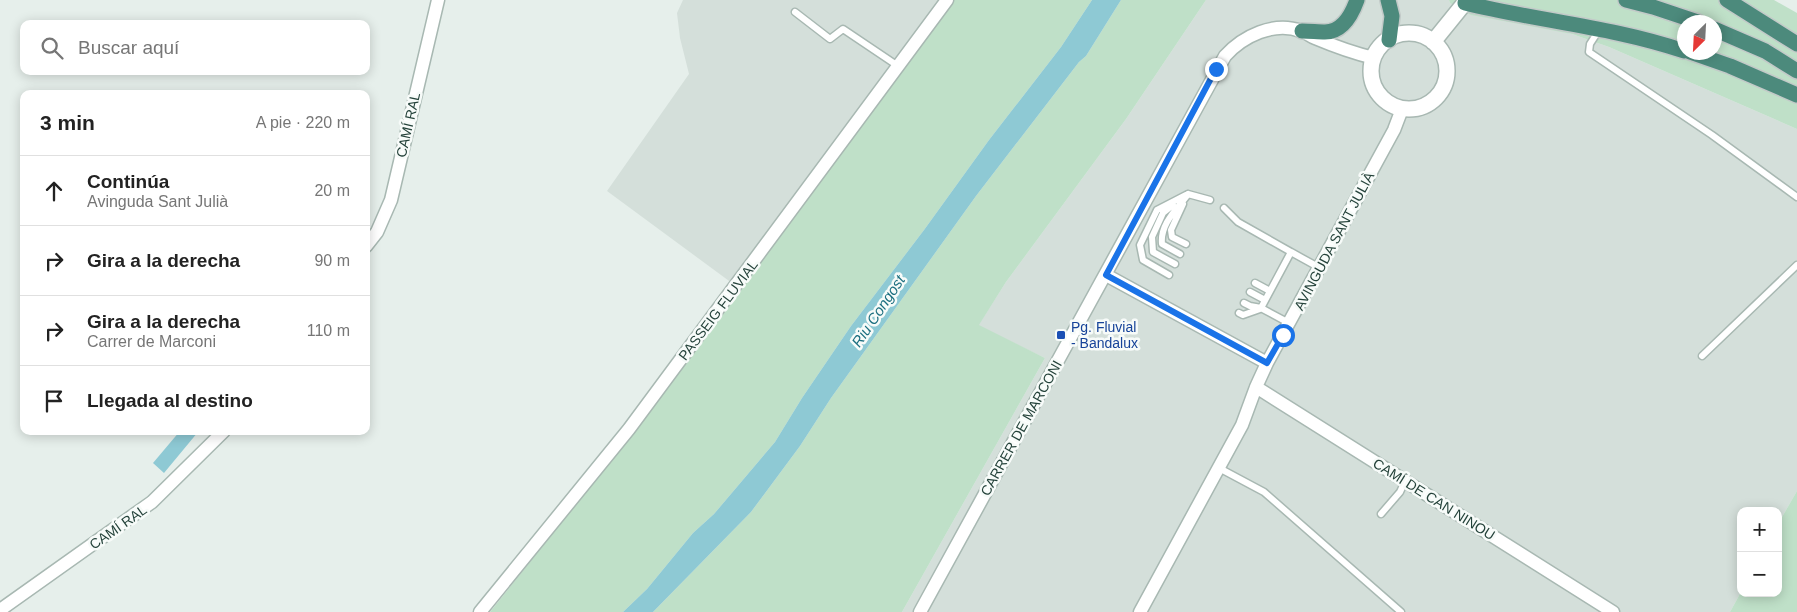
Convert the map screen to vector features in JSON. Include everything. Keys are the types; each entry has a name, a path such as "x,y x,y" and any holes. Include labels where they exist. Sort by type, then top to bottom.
{"highway":[{"path":"1302,31 1325,32 1334,30 1348,19 1357,0"},
{"path":"1388,0 1392,16 1389,40"},
{"path":"1626,0 1677,15"},
{"path":"1727,0 1797,44"},
{"path":"1466,2 1501,12 1631,35 1677,49"},
{"path":"1722,32 1765,51 1797,70"},
{"path":"1713,60 1797,95"}],"street":[{"name":"CAMÍ RAL","path":"370,241 377,232 391,200 438,0"},
{"name":"PASSEIG FLUVIAL","path":"480,612 629,429 947,0"},
{"path":"1433,42 1466,2"},
{"name":"CARRER DE MARCONI","path":"920,612 1106,275 1224,56 1235,45 1260,32 1274,29 1302,31"},
{"path":"1302,31 1351,53 1374,58"},
{"path":"1416,34 1433,42 1441,51 1446,66 1445,82 1441,92 1433,101 1413,109 1402,109 1385,101 1374,86 1371,76 1374,58 1382,44 1397,36 1416,34"},
{"name":"AVINGUDA SANT JULIÀ","path":"1140,612 1242,425 1267,363 1394,130 1402,109"},
{"path":"1106,275 1267,363"},
{"name":"CAMÍ DE CAN NINOU","path":"1256,387 1613,612"},
{"name":"CAMÍ RAL","path":"0,610 152,502 220,435"}],"lane":[{"path":"795,12 830,39 843,29 898,66"},
{"path":"1600,29 1590,44 1589,52 1712,135 1797,198"},
{"path":"1169,275 1143,260 1140,245 1157,210 1188,194 1210,200"},
{"path":"1186,244 1172,237 1171,230 1188,194"},
{"path":"1180,254 1162,244 1161,235 1170,217 1188,194"},
{"path":"1175,264 1153,252 1152,237 1163,213 1188,194"},
{"path":"1224,208 1238,222 1320,268"},
{"path":"1239,313 1243,316 1261,308 1291,252"},
{"path":"1702,356 1797,265"},
{"path":"1255,283 1270,291"},
{"path":"1250,292 1266,300"},
{"path":"1244,303 1261,308 1289,323"},
{"path":"1219,468 1264,492 1401,612"},
{"path":"1381,514 1400,492 1406,481"}],"shaded area":[{"path":"683,0 952,0 740,289 607,191 689,74 680,38 677,13"},
{"path":"1206,0 1449,0 1450,3 1572,34 1609,47 1797,129 1797,491 1782,517 1782,507 1737,507 1738,597 1730,612 902,612 1045,358 978,326 1006,282 1126,119"}],"green space":[{"path":"952,0 1092,0 1061,47 989,140 851,326 802,398 775,442 714,514 693,533 647,589 623,612 490,612 605,468"},
{"path":"1121,0 1206,0 1126,119 1006,282 979,325 1045,358 902,612 653,612 751,512 800,446 831,398 976,196 1079,62 1086,56"},
{"path":"1449,0 1774,0 1797,13 1797,129 1609,47 1572,34 1471,15 1450,3"},
{"path":"1797,491 1797,612 1730,612 1738,597 1782,597 1782,517"}],"water":[{"name":"Riu Congost","path":"1092,0 1121,0 1086,56 1079,62 976,196 831,398 800,446 751,512 653,612 623,612 647,589 693,533 714,514 775,442 802,398 851,326 989,140 1061,47"},
{"path":"177,435 196,435 164,473 153,463"}],"place":[{"name":"Pg. Fluvial - Bandalux","path":"1061,335"}],"route":[{"path":"1216,69 1106,275 1267,363 1283,335"}]}
